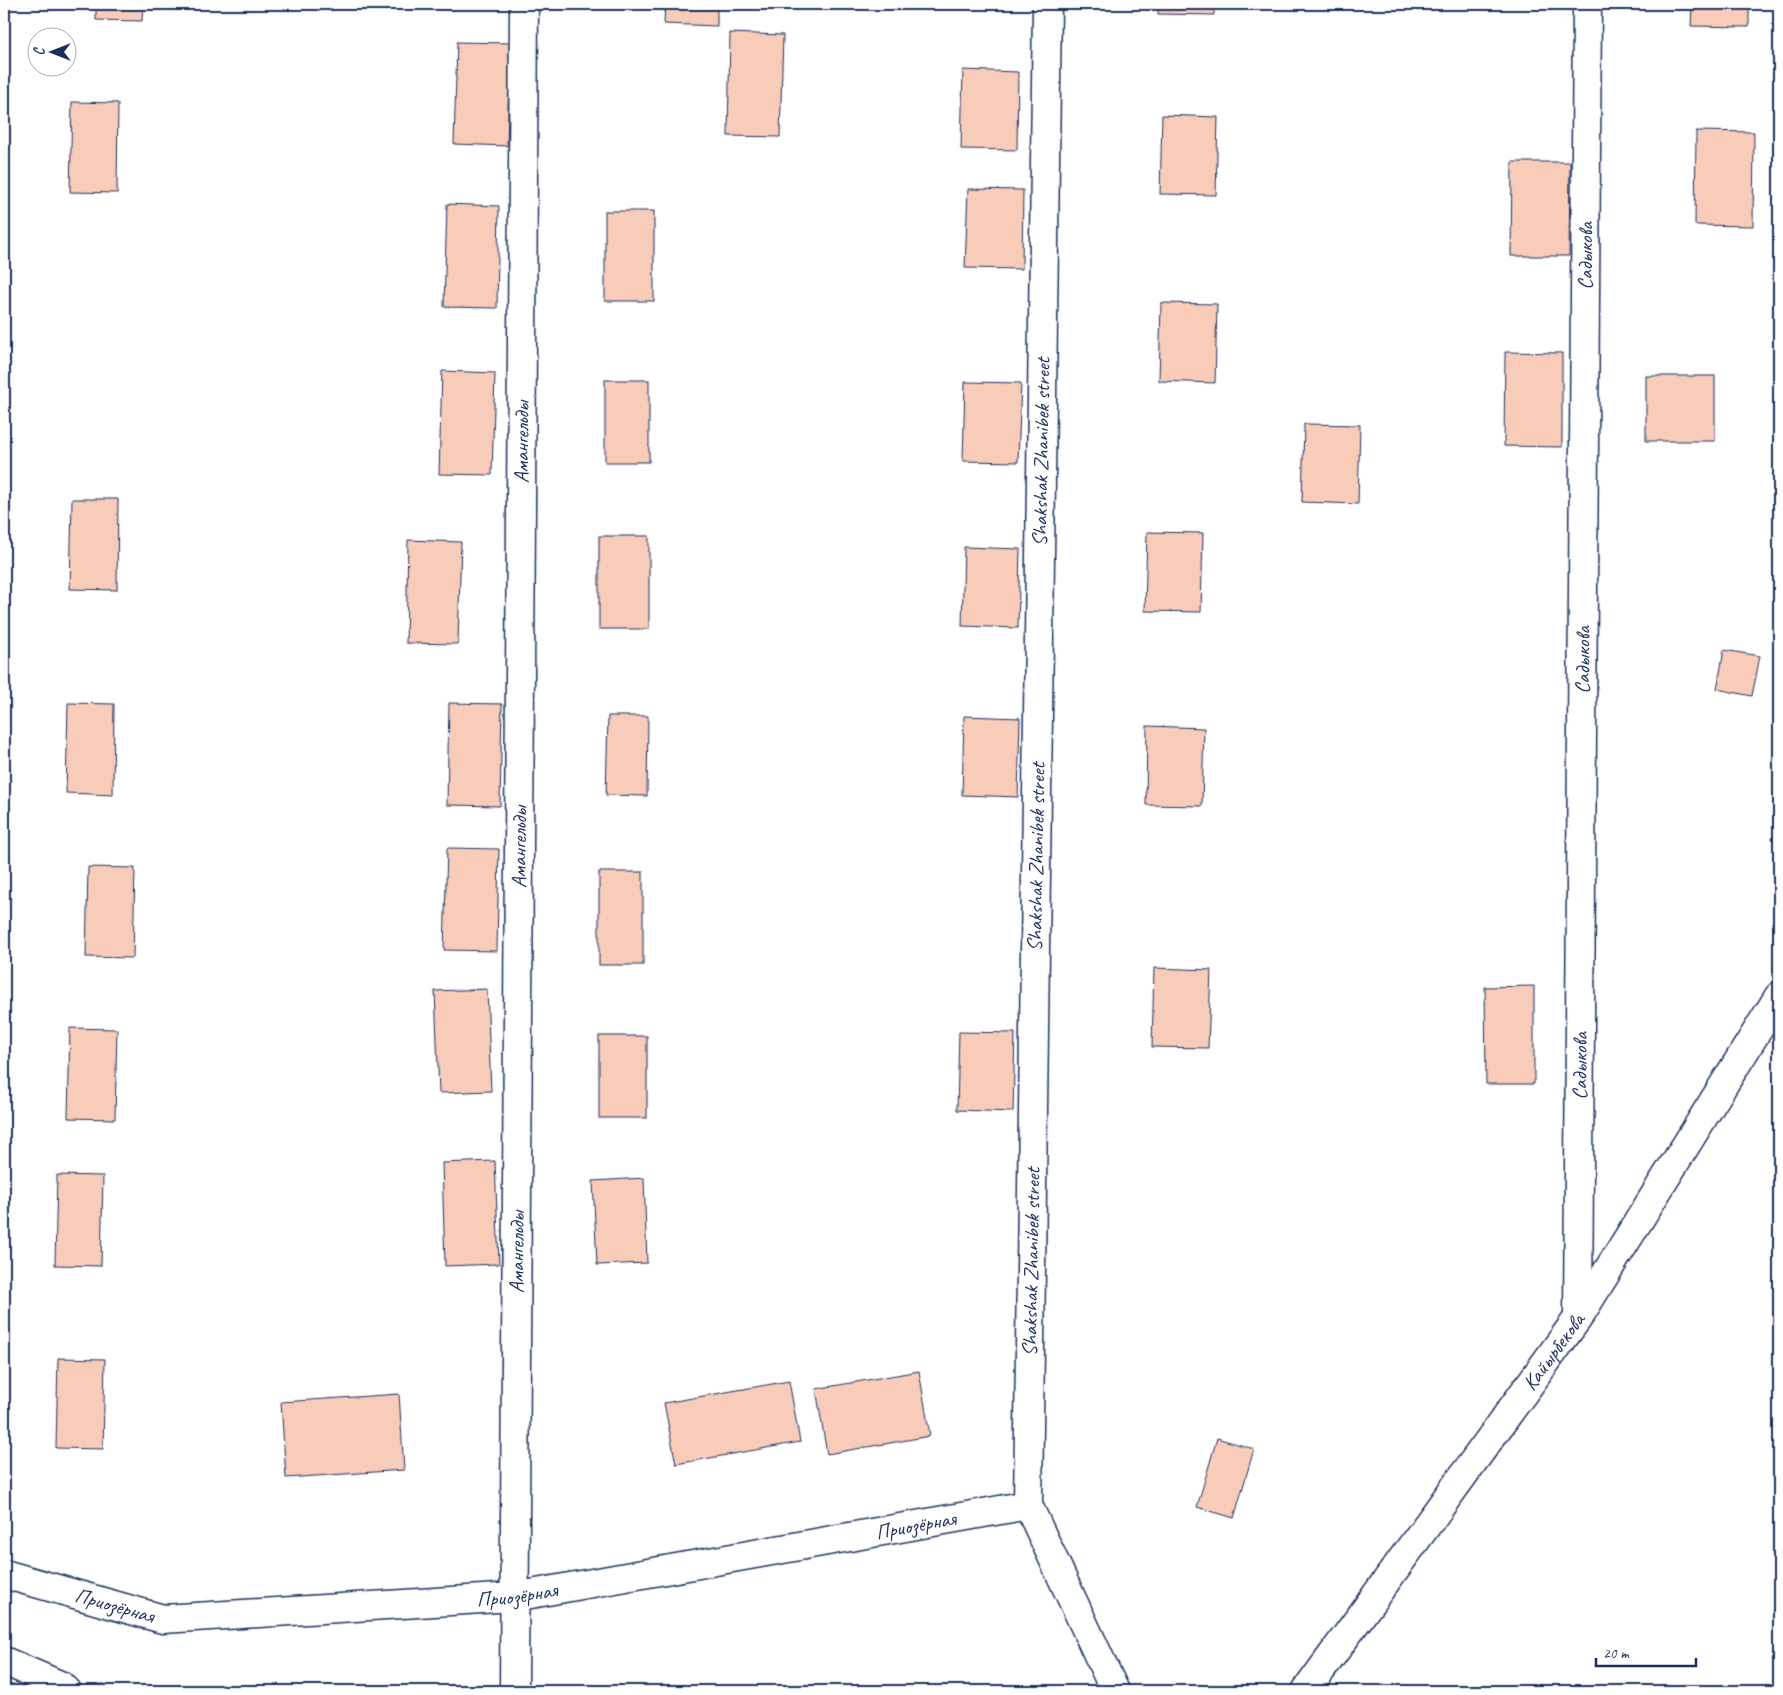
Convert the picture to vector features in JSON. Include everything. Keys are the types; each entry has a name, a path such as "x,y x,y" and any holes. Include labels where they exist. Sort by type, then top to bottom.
{"street":[{"name":"Амангельды","path":"514,1691 524,4"},
{"name":"Shakshak Zhanibek street","path":"1047,4 1028,1505 1115,1691"},
{"name":"Садыкова","path":"1578,1318 1587,4"},
{"name":"Кайырбекова","path":"1306,1691 1578,1318 1779,996"},
{"name":"Приозёрная","path":"4,1574 163,1619 514,1597 1028,1505"},
{"path":"4,1661 62,1686 67,1691"}],"building":[{"path":"96,4 143,4 142,21 96,20"},
{"path":"665,4 717,4 717,26 664,24"},
{"path":"1158,4 1214,4 1214,15 1158,14"},
{"path":"1692,4 1749,4 1749,27 1691,26"},
{"path":"730,33 783,35 780,137 728,136"},
{"path":"457,42 510,43 507,146 454,144"},
{"path":"963,70 1018,72 1017,150 961,149"},
{"path":"72,102 118,103 117,193 70,192"},
{"path":"1162,115 1218,117 1216,195 1160,194"},
{"path":"1696,131 1754,132 1753,226 1695,225"},
{"path":"1512,162 1570,162 1569,256 1511,256"},
{"path":"968,189 1023,190 1022,269 965,268"},
{"path":"447,204 499,206 497,308 444,307"},
{"path":"605,211 654,211 654,301 605,301"},
{"path":"1161,303 1217,304 1215,383 1159,381"},
{"path":"1505,352 1562,353 1562,447 1504,446"},
{"path":"442,371 495,373 492,475 439,474"},
{"path":"1646,376 1715,376 1715,441 1646,441"},
{"path":"605,380 649,380 649,462 605,462"},
{"path":"965,382 1021,383 1018,462 963,461"},
{"path":"1304,424 1360,425 1358,504 1302,502"},
{"path":"72,499 118,499 117,590 70,589"},
{"path":"1147,532 1203,533 1201,612 1145,611"},
{"path":"599,536 649,536 649,629 599,629"},
{"path":"408,540 461,542 458,644 406,643"},
{"path":"964,547 1020,549 1018,628 962,626"},
{"path":"1724,650 1760,656 1752,696 1717,689"},
{"path":"68,703 114,704 113,795 66,793"},
{"path":"449,703 502,704 500,806 447,805"},
{"path":"608,716 648,716 647,796 606,795"},
{"path":"964,716 1020,718 1018,797 962,795"},
{"path":"1147,726 1204,728 1202,806 1146,805"},
{"path":"447,848 499,849 497,951 444,950"},
{"path":"88,867 135,868 133,958 86,957"},
{"path":"599,872 643,872 643,965 599,965"},
{"path":"1154,968 1211,970 1208,1048 1152,1047"},
{"path":"1534,986 1534,1084 1486,1084 1485,987"},
{"path":"487,989 491,1091 439,1093 435,991"},
{"path":"70,1028 117,1029 115,1119 68,1118"},
{"path":"959,1032 1015,1033 1013,1112 957,1110"},
{"path":"599,1036 647,1036 647,1118 599,1118"},
{"path":"495,1161 499,1264 445,1266 442,1163"},
{"path":"57,1175 103,1176 101,1266 55,1265"},
{"path":"644,1178 647,1263 597,1265 593,1181"},
{"path":"58,1358 105,1359 103,1449 56,1448"},
{"path":"919,1371 930,1436 827,1454 816,1389"},
{"path":"789,1381 800,1442 676,1464 664,1403"},
{"path":"399,1394 404,1470 286,1478 281,1402"},
{"path":"1217,1438 1254,1449 1234,1518 1197,1507"}]}
